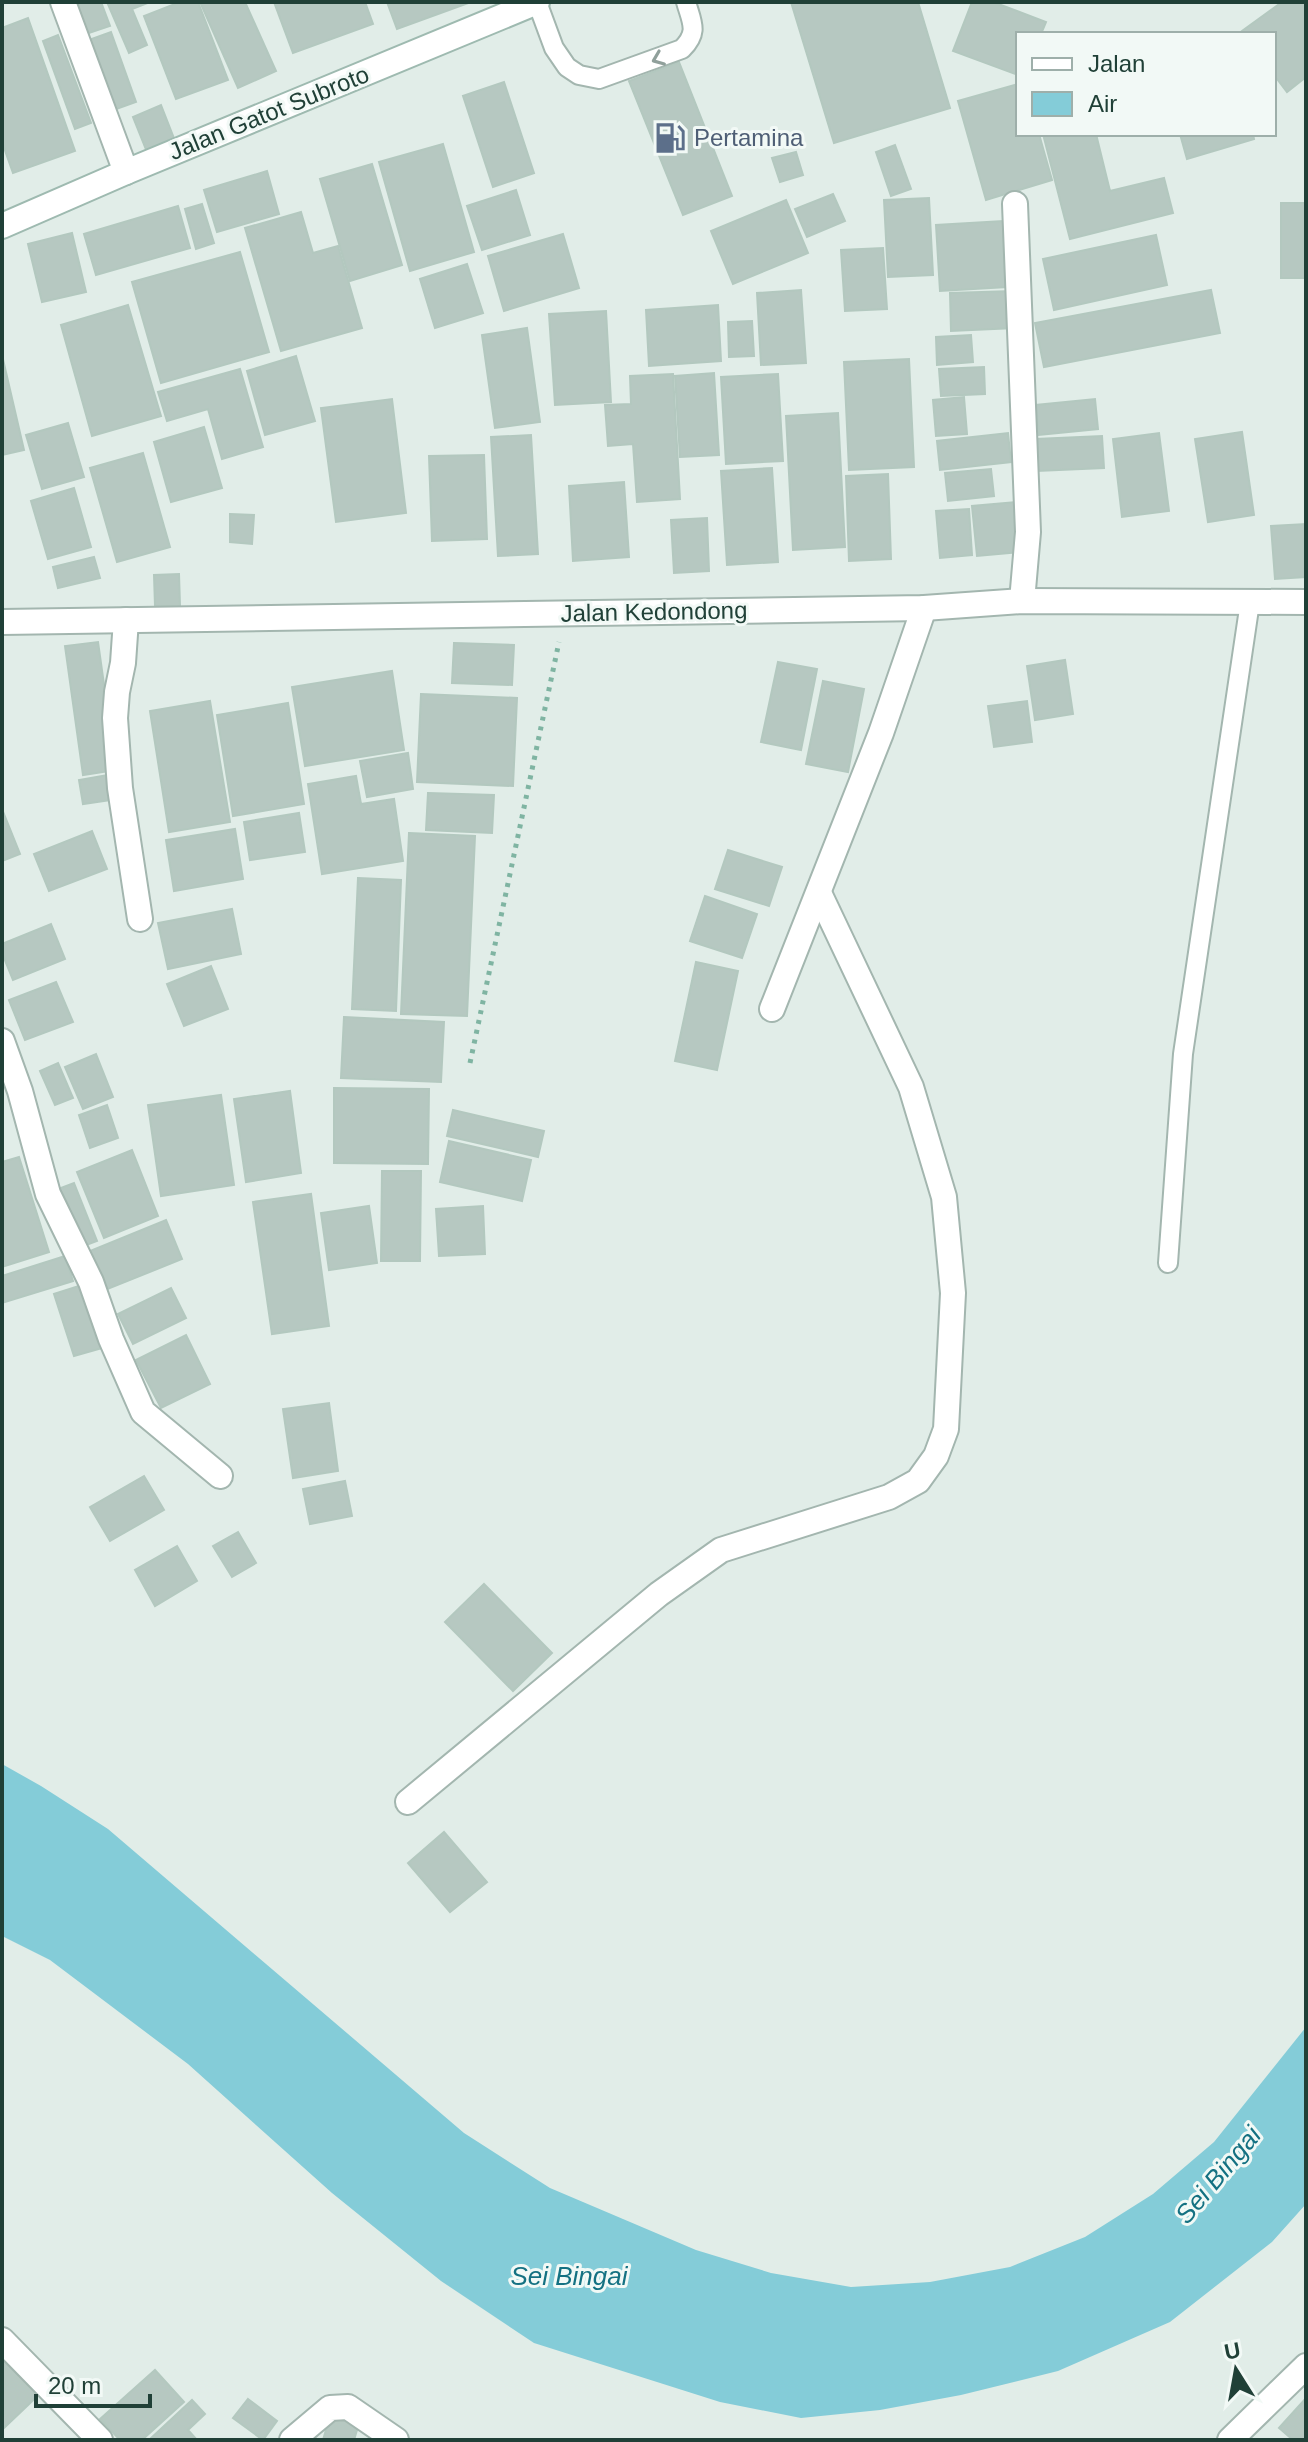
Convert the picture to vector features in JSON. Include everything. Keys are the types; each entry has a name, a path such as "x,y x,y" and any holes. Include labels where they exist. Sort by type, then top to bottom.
{"street":[{"path":"63,2 126,172"},
{"name":"Jalan Gatot Subroto","path":"2,226 533,3"},
{"path":"1015,204 1028,532 1022,601"},
{"name":"Jalan Kedondong","path":"2,622 924,608 1022,601 1306,602"},
{"path":"772,1009 881,733 924,608"},
{"path":"126,620 115,718 120,788 140,919"},
{"path":"408,1802 659,1594 721,1550 889,1497 918,1481 936,1456 946,1429 953,1293 944,1197 911,1087 819,893"},
{"path":"2,1041 20,1091 48,1194 91,1282 111,1339 143,1412 220,1476"},
{"path":"2,2340 100,2440"},
{"path":"1230,2440 1306,2366"},
{"path":"292,2440 330,2408 348,2407 396,2440"}],"lane":[{"path":"533,3 554,48 567,67 579,75 599,79 682,49 692,40 694,30 686,2"},
{"path":"1168,1263 1183,1054 1250,602"}],"path":[{"path":"470,1063 565,613"}],"water":[{"name":"Sei Bingai","path":"2,1764 108,1829 464,2133 550,2188 696,2250 771,2273 851,2287 930,2282 1010,2267 1085,2237 1153,2194 1214,2142 1306,2027 1306,2204 1272,2242 1170,2322 1058,2371 961,2395 880,2410 801,2418 720,2402 534,2343 441,2281 332,2193 188,2064 50,1960 2,1936"}],"building":[{"path":"68,2 101,2 110,26 80,36"},
{"path":"107,2 150,2 132,9 147,45 129,53"},
{"path":"180,2 198,2 228,80 176,99 144,16"},
{"path":"200,2 245,2 276,71 238,88"},
{"path":"274,2 365,2 373,24 293,53"},
{"path":"387,2 471,2 397,29"},
{"path":"791,2 918,2 950,108 834,143"},
{"path":"972,2 993,2 1046,22 1042,32 1016,32 1016,74 953,51"},
{"path":"1282,2 1306,2 1306,77 1287,92 1276,78 1276,32 1242,31"},
{"path":"28,18 75,151 13,173 2,142 2,28"},
{"path":"111,32 136,102 108,112 83,42"},
{"path":"58,35 91,123 75,129 43,41"},
{"path":"679,62 732,196 683,215 629,81"},
{"path":"504,82 534,173 493,187 463,96"},
{"path":"1016,85 1016,136 1040,136 1052,180 986,200 958,101"},
{"path":"161,105 175,141 147,152 133,117"},
{"path":"1044,136 1096,136 1110,191 1164,178 1173,213 1070,239"},
{"path":"1181,136 1253,136 1254,139 1187,159"},
{"path":"443,144 474,252 410,271 379,162"},
{"path":"895,145 911,189 891,196 876,152"},
{"path":"796,152 803,175 780,182 772,158"},
{"path":"372,164 402,265 350,281 320,179"},
{"path":"267,171 279,214 217,232 204,190"},
{"path":"516,190 530,235 482,250 467,206"},
{"path":"833,194 845,221 807,237 795,209"},
{"path":"929,198 933,275 888,277 884,200"},
{"path":"786,200 808,253 733,284 711,231"},
{"path":"1281,203 1306,203 1306,278 1281,278"},
{"path":"202,204 214,243 196,249 185,209"},
{"path":"178,206 190,248 96,275 84,234"},
{"path":"301,212 313,253 338,246 362,328 281,351 245,228"},
{"path":"1003,221 1007,287 940,291 936,225"},
{"path":"72,233 86,292 42,302 28,244"},
{"path":"563,234 579,288 504,311 488,256"},
{"path":"1156,235 1167,285 1054,310 1043,259"},
{"path":"883,248 887,309 845,311 841,250"},
{"path":"240,252 269,352 161,383 132,282"},
{"path":"467,264 483,313 435,328 420,279"},
{"path":"801,290 806,363 761,365 757,293"},
{"path":"1211,290 1220,333 1044,367 1035,323"},
{"path":"1013,291 1015,328 951,331 950,293"},
{"path":"128,305 161,416 92,436 61,325"},
{"path":"718,305 721,361 649,366 646,310"},
{"path":"606,311 611,402 555,405 549,314"},
{"path":"752,321 754,356 729,357 728,322"},
{"path":"527,328 540,422 495,428 482,335"},
{"path":"971,335 973,362 937,365 936,337"},
{"path":"2,355 24,450 2,455"},
{"path":"296,356 315,421 265,435 247,371"},
{"path":"909,359 914,467 849,470 844,362"},
{"path":"984,367 985,394 941,396 939,369"},
{"path":"240,369 263,447 222,459 208,409 167,421 158,392"},
{"path":"714,373 719,455 680,457 675,376"},
{"path":"673,374 680,499 637,502 633,444 608,446 605,405 631,404 630,376"},
{"path":"778,374 783,461 726,464 721,377"},
{"path":"964,397 967,434 936,436 933,400"},
{"path":"392,399 406,513 336,522 321,408"},
{"path":"1095,399 1098,429 1039,435 1036,405"},
{"path":"838,413 845,547 793,550 786,416"},
{"path":"68,423 84,477 42,489 26,435"},
{"path":"204,427 222,488 171,502 154,442"},
{"path":"1242,432 1254,515 1208,522 1195,439"},
{"path":"1008,433 1011,462 940,470 937,441"},
{"path":"1159,433 1169,511 1122,517 1113,439"},
{"path":"531,435 538,554 498,556 491,437"},
{"path":"1102,436 1104,468 1037,471 1036,439"},
{"path":"143,453 170,547 117,562 90,468"},
{"path":"484,455 487,539 432,541 429,456"},
{"path":"772,468 778,562 727,565 721,471"},
{"path":"991,469 994,496 948,501 945,473"},
{"path":"888,474 891,559 849,561 846,476"},
{"path":"624,482 629,557 573,561 569,486"},
{"path":"74,488 91,547 48,559 31,501"},
{"path":"1016,502 1021,552 977,556 972,506"},
{"path":"969,509 972,555 940,558 936,511"},
{"path":"230,514 254,515 252,544 230,542"},
{"path":"707,518 709,571 674,573 671,520"},
{"path":"1306,524 1306,577 1275,579 1271,526"},
{"path":"94,557 100,578 58,588 53,567"},
{"path":"179,574 180,606 155,606 154,575"},
{"path":"98,642 116,770 83,775 65,646"},
{"path":"454,643 514,645 512,685 452,683"},
{"path":"1065,660 1073,714 1035,720 1027,666"},
{"path":"778,662 817,669 801,750 761,742"},
{"path":"392,671 404,750 305,766 292,687"},
{"path":"823,681 864,689 848,772 806,764"},
{"path":"421,694 517,698 513,786 417,782"},
{"path":"210,701 230,822 169,832 150,711"},
{"path":"1027,701 1032,742 994,747 988,706"},
{"path":"288,703 304,804 233,816 217,715"},
{"path":"408,753 413,789 367,797 360,761"},
{"path":"114,774 118,799 83,804 79,780"},
{"path":"356,776 361,804 394,799 403,861 322,874 308,784"},
{"path":"428,793 494,795 492,833 426,830"},
{"path":"2,809 20,854 2,861"},
{"path":"299,813 305,852 250,860 244,822"},
{"path":"235,829 243,879 174,891 166,840"},
{"path":"92,831 107,869 49,891 34,854"},
{"path":"409,833 475,836 467,1016 401,1014"},
{"path":"728,850 782,867 769,906 715,889"},
{"path":"358,878 401,880 396,1011 352,1009"},
{"path":"705,896 757,914 742,958 690,941"},
{"path":"232,909 241,954 168,969 158,923"},
{"path":"51,924 65,959 13,980 2,953 2,944"},
{"path":"696,962 738,971 717,1070 675,1061"},
{"path":"211,966 228,1009 184,1026 167,984"},
{"path":"56,982 73,1022 25,1040 9,1000"},
{"path":"344,1017 444,1022 441,1082 341,1078"},
{"path":"96,1054 113,1097 83,1109 65,1067"},
{"path":"58,1063 73,1098 55,1105 40,1071"},
{"path":"334,1088 429,1089 428,1164 334,1163"},
{"path":"290,1091 301,1173 246,1182 234,1099"},
{"path":"221,1095 234,1185 161,1196 148,1105"},
{"path":"107,1105 118,1138 90,1148 79,1115"},
{"path":"453,1110 544,1131 538,1157 447,1136"},
{"path":"449,1141 531,1160 522,1201 440,1182"},
{"path":"132,1150 158,1216 104,1238 77,1172"},
{"path":"19,1157 49,1252 2,1267 2,1162"},
{"path":"382,1171 421,1171 420,1261 381,1261"},
{"path":"74,1183 97,1241 81,1247 58,1189"},
{"path":"311,1194 329,1326 272,1334 253,1202"},
{"path":"369,1206 377,1263 329,1270 321,1213"},
{"path":"483,1206 485,1254 439,1256 436,1209"},
{"path":"166,1220 182,1259 105,1290 90,1251"},
{"path":"65,1256 73,1281 2,1303 2,1276"},
{"path":"82,1285 102,1348 74,1356 54,1294"},
{"path":"171,1288 186,1318 133,1344 118,1314"},
{"path":"186,1335 210,1384 161,1408 136,1360"},
{"path":"329,1403 338,1471 293,1478 283,1409"},
{"path":"144,1476 164,1510 110,1541 90,1507"},
{"path":"345,1481 352,1516 310,1524 303,1489"},
{"path":"238,1532 256,1563 232,1577 213,1546"},
{"path":"177,1546 197,1581 155,1606 135,1570"},
{"path":"484,1584 552,1653 513,1691 445,1622"},
{"path":"444,1832 487,1882 450,1912 408,1863"},
{"path":"2,2341 47,2387 2,2430"},
{"path":"155,2370 184,2402 142,2440 120,2440 100,2419"},
{"path":"1306,2398 1306,2440 1293,2440 1279,2428"},
{"path":"248,2399 277,2421 263,2440 233,2418"},
{"path":"192,2400 205,2414 188,2430 197,2440 149,2440"},
{"path":"331,2413 360,2420 354,2440 323,2440"}],"place":[{"name":"Pertamina","path":"670,138"}]}
